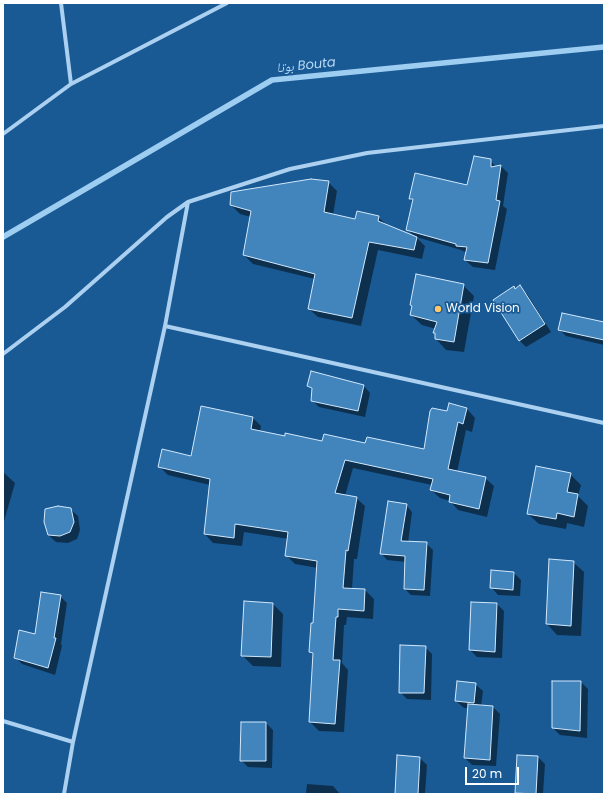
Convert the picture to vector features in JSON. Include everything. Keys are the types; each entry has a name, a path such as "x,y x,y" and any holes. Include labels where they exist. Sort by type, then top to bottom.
{"street":[{"path":"61,3 71,84"},
{"path":"3,134 71,84 227,3"},
{"path":"3,354 66,306 167,217 188,202 290,169 367,153 604,126"},
{"path":"64,794 73,742 165,326 188,202"},
{"path":"165,326 604,422"},
{"path":"3,721 73,742"}],"building":[{"path":"474,156 491,159 491,167 501,165 496,200 500,201 488,263 464,260 467,247 456,246 456,244 406,230 413,199 409,199 415,173 467,185"},
{"path":"311,179 329,181 324,212 355,219 357,211 379,216 378,221 417,237 414,250 369,242 352,318 308,309 315,274 243,255 251,211 230,205 231,192"},
{"path":"416,274 464,284 454,342 435,339 435,333 433,333 437,322 410,315 412,306 410,305"},
{"path":"520,285 545,324 519,341 493,300 514,286 515,289"},
{"path":"562,313 604,322 604,340 558,330"},
{"path":"311,371 364,385 358,411 311,401 312,388 307,386"},
{"path":"449,403 467,408 463,424 458,422 448,469 486,477 479,509 449,502 450,495 430,490 433,479 345,460 335,493 357,497 348,551 346,550 343,588 365,589 364,611 338,609 338,617 336,617 333,660 340,660 335,724 309,722 313,653 309,652 311,623 313,623 317,561 285,556 288,532 235,524 234,538 204,534 210,479 158,467 162,449 191,456 201,406 253,417 251,429 285,436 285,433 322,441 324,434 365,443 367,437 424,449 430,411 432,408 447,411"},
{"path":"536,466 571,473 567,492 578,494 574,517 557,513 556,519 527,514"},
{"path":"388,501 407,504 401,541 427,542 424,590 404,589 405,556 380,554"},
{"path":"58,506 71,508 74,522 70,532 60,536 48,535 44,522 45,509"},
{"path":"549,559 574,561 571,626 546,624"},
{"path":"491,570 514,572 513,590 490,588"},
{"path":"41,592 61,595 54,638 56,638 48,668 14,658 19,630 35,634"},
{"path":"244,601 273,603 271,657 241,656"},
{"path":"471,602 497,603 495,652 469,650"},
{"path":"400,645 426,646 424,693 399,693"},
{"path":"457,681 476,683 474,703 455,701"},
{"path":"552,681 581,681 580,731 552,728"},
{"path":"468,704 493,706 490,760 464,758"},
{"path":"241,722 266,722 266,761 240,761"},
{"path":"397,755 420,757 418,794 395,794"},
{"path":"517,755 538,756 536,794 515,793"}],"waterway":[{"name":"بوتا Bouta","path":"3,237 272,80 604,47"}],"place":[{"name":"World Vision","path":"438,309"}]}
